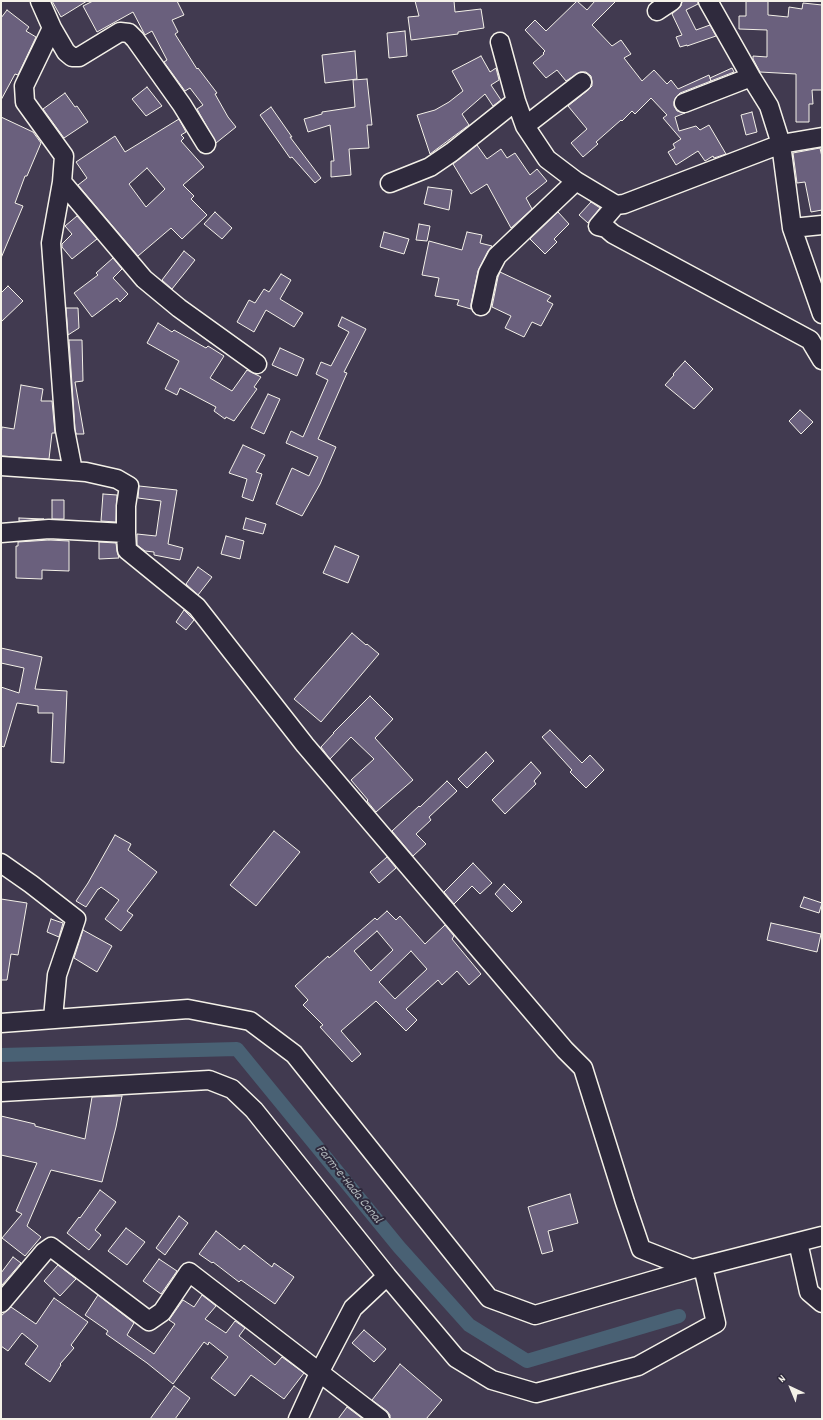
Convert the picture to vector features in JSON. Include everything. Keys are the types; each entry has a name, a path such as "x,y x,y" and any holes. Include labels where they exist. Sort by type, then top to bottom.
{"street":[{"path":"40,1 52,28 66,52 72,57 79,57 120,32 129,33 135,39 182,104 206,144"},
{"path":"708,1 769,106 781,144 792,228 822,314"},
{"path":"52,28 24,86 25,102 64,156 62,182 51,244 65,430 73,471"},
{"path":"500,42 516,101 525,126 548,159 576,181 616,205 624,204 781,144 822,137"},
{"path":"684,103 751,77"},
{"path":"525,126 582,82"},
{"path":"390,184 430,167 452,152 516,101"},
{"path":"481,306 488,273 497,256 576,181"},
{"path":"62,182 144,279 179,308 257,364"},
{"path":"616,205 598,226 606,228 613,234 816,339 822,360"},
{"path":"792,228 822,225"},
{"path":"1,466 86,472 117,479 129,486 126,506 127,550 197,607 305,745 565,1050 583,1068 641,1248 698,1268"},
{"path":"1,533 49,529 126,533"},
{"path":"1,864 31,884 76,919 57,975 53,1018"},
{"path":"1,1023 188,1009 250,1021 294,1054 489,1298 535,1315 698,1268 822,1236"},
{"path":"1,1092 209,1080 232,1089 254,1110 387,1276 456,1358 492,1380 536,1393 638,1366 716,1323 698,1268"},
{"path":"798,1242 809,1292 822,1303"},
{"path":"2,1301 44,1252 51,1247 149,1321 162,1312 189,1272 380,1419"},
{"path":"298,1419 319,1373 353,1308 387,1276"}],"building":[{"path":"52,1 87,1 61,17"},
{"path":"93,1 177,1 184,15 172,20 178,32 175,34 197,69 198,68 217,93 215,94 228,117 236,127 216,143 197,109 203,105 190,88 185,91 164,62 167,60 152,31 145,35 133,12 97,32 83,6"},
{"path":"415,1 454,1 455,12 481,9 484,28 458,32 458,34 411,40 408,17 419,16"},
{"path":"577,1 587,10 595,1 616,1 592,25 612,46 621,40 631,54 624,58 642,81 654,70 667,84 671,80 678,89 709,75 710,78 732,68 734,72 680,93 674,102 674,106 677,111 685,113 675,117 679,131 696,126 700,130 709,125 726,154 714,158 713,156 705,161 698,151 676,165 668,152 675,148 673,144 681,139 663,118 667,115 651,98 635,114 632,111 622,121 621,120 596,142 598,144 583,157 571,143 587,129 568,106 592,86 591,76 586,72 580,72 566,81 557,70 546,78 533,63 544,54 543,53 545,51 525,30 535,20 546,31"},
{"path":"682,1 698,1 698,4 686,10 696,30 710,25 716,36 680,47 676,37 682,35 672,14 681,6"},
{"path":"746,1 768,1 768,15 788,17 789,7 802,9 803,3 822,5 822,90 812,90 813,104 809,104 809,122 796,122 796,74 760,72 753,59 753,56 767,57 767,30 739,29 739,16 746,16"},
{"path":"7,10 29,27 26,31 36,37 18,75 15,74 1,100 1,18"},
{"path":"405,31 407,56 389,58 387,33"},
{"path":"355,51 357,79 325,83 322,55"},
{"path":"481,56 490,72 496,68 499,80 491,85 501,100 493,106 485,94 462,114 469,125 430,154 417,115 435,110 449,102 463,91 452,71"},
{"path":"367,79 372,125 367,125 369,148 349,149 351,175 331,177 331,161 334,161 330,125 308,132 304,119 322,114 322,112 355,107 353,80"},
{"path":"147,87 162,106 146,116 132,99"},
{"path":"65,93 75,107 77,106 88,122 64,138 43,109"},
{"path":"271,107 292,137 290,137 321,178 315,183 292,157 290,158 260,115"},
{"path":"752,112 757,132 746,135 741,115"},
{"path":"1,117 33,132 41,143 27,176 25,176 15,203 23,206 1,258"},
{"path":"179,119 186,132 181,135 184,138 181,141 204,167 183,185 194,196 191,199 207,215 182,239 171,228 138,256 78,185 87,178 76,162 115,136 125,152","holes":["147,168 165,189 146,207 129,184"]},
{"path":"477,145 487,159 501,149 507,158 515,153 530,175 537,169 547,181 526,198 532,209 511,228 487,184 471,194 453,164"},
{"path":"820,148 822,157 822,210 811,212 805,182 797,183 793,153"},
{"path":"428,187 452,190 449,210 424,204"},
{"path":"591,202 600,208 588,223 579,215"},
{"path":"215,212 232,228 222,239 204,224"},
{"path":"558,212 569,224 554,239 557,242 545,254 530,239"},
{"path":"77,216 97,239 72,259 62,247 62,244 72,234 65,226"},
{"path":"419,224 430,226 427,241 416,240"},
{"path":"384,232 409,239 404,254 380,247"},
{"path":"467,232 482,235 480,243 492,246 478,271 471,309 457,305 459,300 435,296 439,278 422,275 429,241 462,250"},
{"path":"184,251 195,260 172,289 162,280"},
{"path":"113,258 122,269 113,278 128,294 120,302 117,298 92,317 74,293 98,275 96,273"},
{"path":"500,272 551,296 547,301 553,304 541,326 532,322 524,337 505,328 511,316 492,307"},
{"path":"281,274 291,280 280,299 303,313 294,327 266,310 254,332 237,322 249,300 255,303 264,289 269,292"},
{"path":"8,286 23,301 1,322 1,293"},
{"path":"66,308 78,308 79,328 68,335"},
{"path":"342,317 366,329 344,372 347,373 318,439 336,447 320,484 302,516 276,504 292,468 309,476 318,457 286,443 291,431 303,437 328,380 316,374 321,362 331,366 349,332 338,326"},
{"path":"158,323 172,332 174,330 206,348 208,346 224,356 210,378 232,391 247,370 261,377 254,387 257,389 234,421 226,417 225,419 214,411 216,407 180,388 177,395 165,389 179,361 147,343"},
{"path":"69,340 82,340 83,381 75,382 84,434 76,434 75,429"},
{"path":"280,348 304,359 297,376 272,365"},
{"path":"685,361 713,389 694,409 665,385"},
{"path":"21,385 43,389 41,401 52,401 55,433 52,433 49,459 1,456 2,427 14,429"},
{"path":"268,394 280,399 264,434 251,428"},
{"path":"800,410 813,422 801,434 789,421"},
{"path":"243,445 265,455 256,472 262,474 253,501 242,497 247,479 229,473"},
{"path":"139,486 177,490 168,544 183,548 180,560 154,555 154,552 145,551 137,545 137,534 156,536 161,501 138,498"},
{"path":"103,494 117,495 116,522 101,521"},
{"path":"52,500 64,500 64,519 52,519"},
{"path":"19,518 44,519 19,521"},
{"path":"246,518 266,524 263,534 243,529"},
{"path":"226,536 244,541 240,559 221,554"},
{"path":"49,540 69,541 69,571 42,570 42,579 16,578 16,546 18,546 18,542"},
{"path":"99,542 116,543 119,558 99,559"},
{"path":"335,546 359,556 348,583 323,573"},
{"path":"198,567 212,577 198,595 186,584"},
{"path":"184,610 194,620 186,630 176,622"},
{"path":"352,633 379,654 321,722 294,699"},
{"path":"1,648 42,657 35,689 67,691 64,763 51,762 53,713 38,713 38,706 17,703 4,747 1,746 1,687 19,693 24,668 1,663"},
{"path":"370,696 393,719 375,738 413,780 376,812 351,780 374,759 351,737 330,759 321,747"},
{"path":"550,730 582,763 590,755 604,770 586,788 570,772 572,770 542,737"},
{"path":"486,752 494,761 467,788 458,779"},
{"path":"531,762 541,773 534,781 536,784 505,814 492,800"},
{"path":"447,781 457,791 429,817 431,820 416,834 426,844 413,856 392,831"},
{"path":"274,831 300,852 256,906 230,885"},
{"path":"115,835 131,844 128,850 157,872 127,911 133,915 121,931 105,919 119,900 101,887 86,907 76,901"},
{"path":"387,857 396,868 379,883 370,872"},
{"path":"473,863 492,883 480,894 472,886 454,904 444,892"},
{"path":"504,884 522,902 512,912 495,894"},
{"path":"804,897 822,903 819,913 800,907"},
{"path":"1,899 27,903 18,955 11,954 7,980 1,980"},
{"path":"387,911 396,920 400,916 425,944 445,925 454,936 452,939 481,974 469,985 457,971 442,985 438,980 406,1009 417,1020 406,1031 376,1001 341,1031 361,1054 352,1062 320,1027 323,1025 303,1005 308,1000 295,986 328,956 329,958 375,918 377,920","holes":["377,931 393,950 371,971 354,951","411,951 427,969 395,999 379,982"]},
{"path":"51,919 63,923 59,937 47,932"},
{"path":"771,923 821,934 817,952 767,940"},
{"path":"83,930 112,946 97,972 74,958"},
{"path":"122,1096 102,1182 51,1170 27,1226 41,1237 25,1256 2,1238 22,1214 16,1211 37,1163 1,1155 1,1116 35,1124 35,1126 85,1139 92,1097"},
{"path":"100,1190 116,1202 95,1230 101,1235 89,1250 67,1233"},
{"path":"570,1194 578,1223 548,1231 553,1251 542,1254 528,1207"},
{"path":"179,1216 188,1223 165,1255 156,1248"},
{"path":"126,1228 145,1242 127,1265 108,1251"},
{"path":"216,1231 240,1250 244,1245 272,1267 274,1263 294,1277 275,1304 241,1280 239,1282 213,1262 212,1263 199,1254"},
{"path":"13,1257 21,1263 2,1285 1,1273"},
{"path":"159,1259 177,1271 161,1294 143,1281"},
{"path":"58,1265 76,1279 60,1296 44,1281"},
{"path":"98,1295 134,1323 127,1335 154,1354 175,1324 169,1320 183,1300 194,1307 202,1295 216,1306 205,1319 226,1333 235,1321 245,1328 239,1336 275,1365 282,1357 304,1373 284,1399 251,1375 235,1396 211,1378 228,1357 209,1342 208,1345 204,1342 173,1384 147,1363 106,1334 108,1331 85,1315"},
{"path":"54,1298 88,1322 71,1345 74,1348 60,1364 61,1365 50,1382 25,1364 38,1346 22,1333 8,1351 1,1346 1,1316 11,1307 36,1324"},
{"path":"364,1330 386,1349 374,1362 352,1343"},
{"path":"400,1364 442,1400 426,1419 390,1419 390,1415 387,1411 372,1400"},
{"path":"174,1386 190,1398 175,1419 150,1419"},
{"path":"347,1407 363,1419 338,1419"}],"waterway":[{"name":"Farm-e-Hada Canal","path":"1,1055 237,1049 399,1247 469,1325 527,1361 679,1316"}]}
